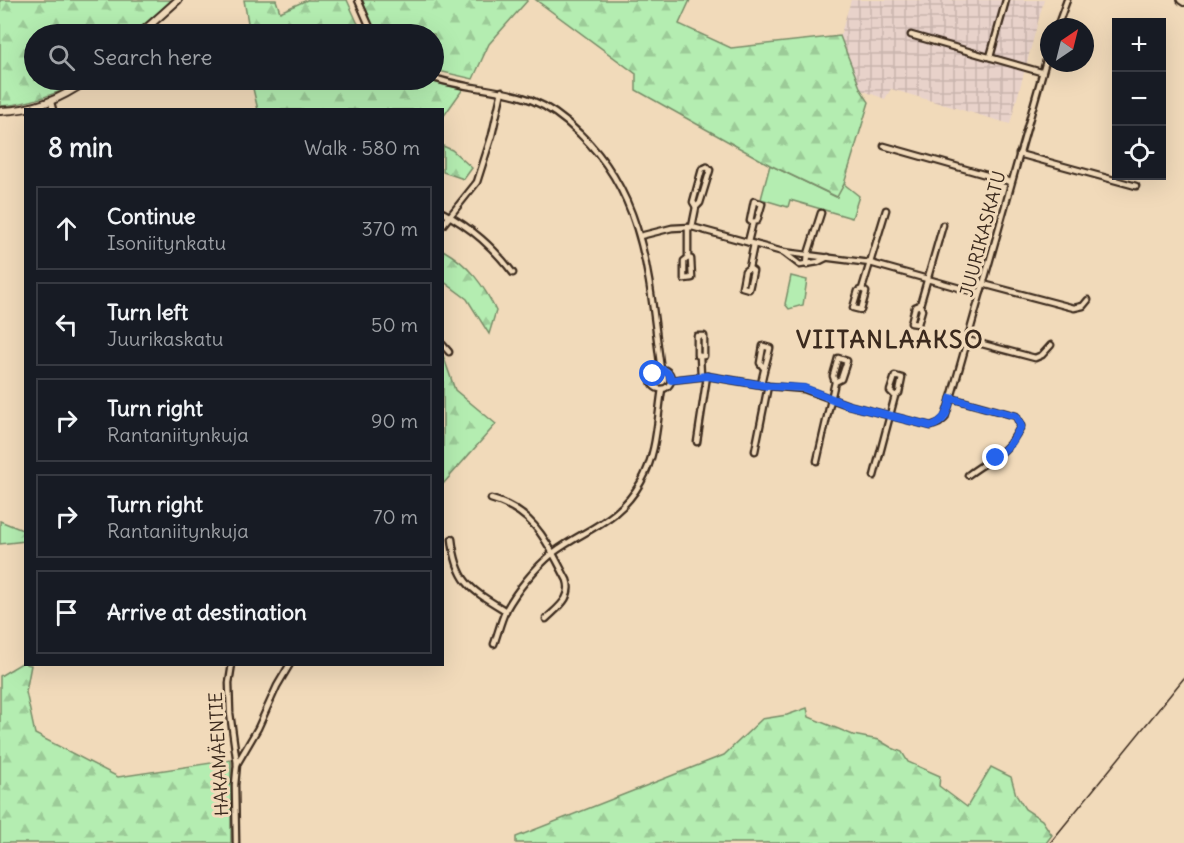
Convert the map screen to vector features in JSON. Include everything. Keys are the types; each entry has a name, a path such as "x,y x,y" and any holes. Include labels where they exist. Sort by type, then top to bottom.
{"street":[{"path":"151,24 178,0"},
{"path":"358,0 369,24"},
{"path":"990,57 1006,0"},
{"path":"1060,18 1067,0"},
{"path":"911,35 1040,72"},
{"name":"JUURIKASKATU","path":"889,416 931,426 945,418 1041,72"},
{"path":"444,80 502,91 546,107 594,147 608,165 628,200 640,236 661,370"},
{"path":"32,108 51,102 71,90"},
{"path":"444,223 477,182 492,135 502,91"},
{"path":"51,102 52,108"},
{"path":"0,111 24,110"},
{"path":"884,146 1011,182"},
{"path":"1019,154 1136,186"},
{"path":"688,258 690,227 710,170 707,167 702,168 693,202 696,207"},
{"path":"698,184 705,187"},
{"path":"862,289 886,210"},
{"path":"444,213 476,233 496,251 513,273"},
{"path":"807,265 808,254 821,213"},
{"path":"748,242 753,222"},
{"path":"920,305 943,225"},
{"path":"640,236 672,228 690,227 783,252 870,263 981,292"},
{"path":"749,268 754,244"},
{"path":"783,252 800,265 807,265 828,257"},
{"path":"984,284 1074,308 1083,306 1088,300"},
{"path":"967,340 1035,358 1042,355 1051,345"},
{"path":"444,346 449,352"},
{"path":"698,442 704,376 700,356"},
{"path":"817,461 835,382 833,376 838,358 847,361 841,380 835,382"},
{"path":"761,385 764,367"},
{"path":"661,370 667,372 671,380 668,386 662,389 656,388 651,380 653,374 661,370"},
{"path":"671,380 704,376 768,386 804,388 848,405 889,416"},
{"path":"756,451 768,386"},
{"path":"494,644 506,611 524,583 553,554 604,523 624,507 641,482 654,453 662,389"},
{"path":"874,476 895,396"},
{"path":"951,398 1016,416 1021,426 1012,442 996,458 981,465 968,475"},
{"path":"491,499 503,502 535,524 570,589 564,602 546,619"},
{"path":"452,539 454,561 458,572 471,587 506,611"},
{"name":"HAKAMÄENTIE","path":"232,666 229,683 230,714 237,764 236,843"},
{"path":"237,764 289,666"}],"shaded area":[{"path":"851,0 1044,0 1010,124 891,89 885,99 861,90 840,36"}],"green space":[{"path":"0,0 174,0 144,24 24,24 24,90 63,90 41,98 0,106"},
{"path":"244,0 276,0 280,12 307,0 347,0 358,24 248,24"},
{"path":"363,0 528,0 489,44 473,79 444,72 444,24 368,23"},
{"path":"536,0 690,0 679,24 731,48 840,36 861,90 869,102 844,184 837,197 770,165 636,90 636,74"},
{"path":"444,85 463,89 444,116 444,108 258,108 253,90 444,90"},
{"path":"444,146 452,150 472,168 464,179 444,172"},
{"path":"770,165 836,197 844,184 859,196 852,218 790,200 788,207 761,199"},
{"path":"444,251 461,262 481,284 496,311 489,334 467,299 444,282"},
{"path":"791,276 807,280 803,305 789,309 785,304"},
{"path":"444,358 455,390 496,424 444,483"},
{"path":"0,521 24,531 24,541 0,544"},
{"path":"24,662 24,666 31,666 26,692 35,734 118,777 231,760 231,843 0,843 0,676"},
{"path":"807,708 809,717 853,735 879,740 902,752 908,762 940,776 939,786 967,807 991,767 1011,777 1016,795 1025,809 1042,820 1052,835 1046,843 516,843 516,837 724,755 762,719 787,715"}],"railway":[{"path":"1050,843 1184,678"}],"district":[{"name":"VIITANLAAKSO","path":"890,340"}],"route":[{"path":"653,374 657,370 664,370 669,374 671,380 707,376 768,386 804,388 848,405 931,426 945,418 951,398 1016,416 1021,426 1012,442 996,458"}]}
